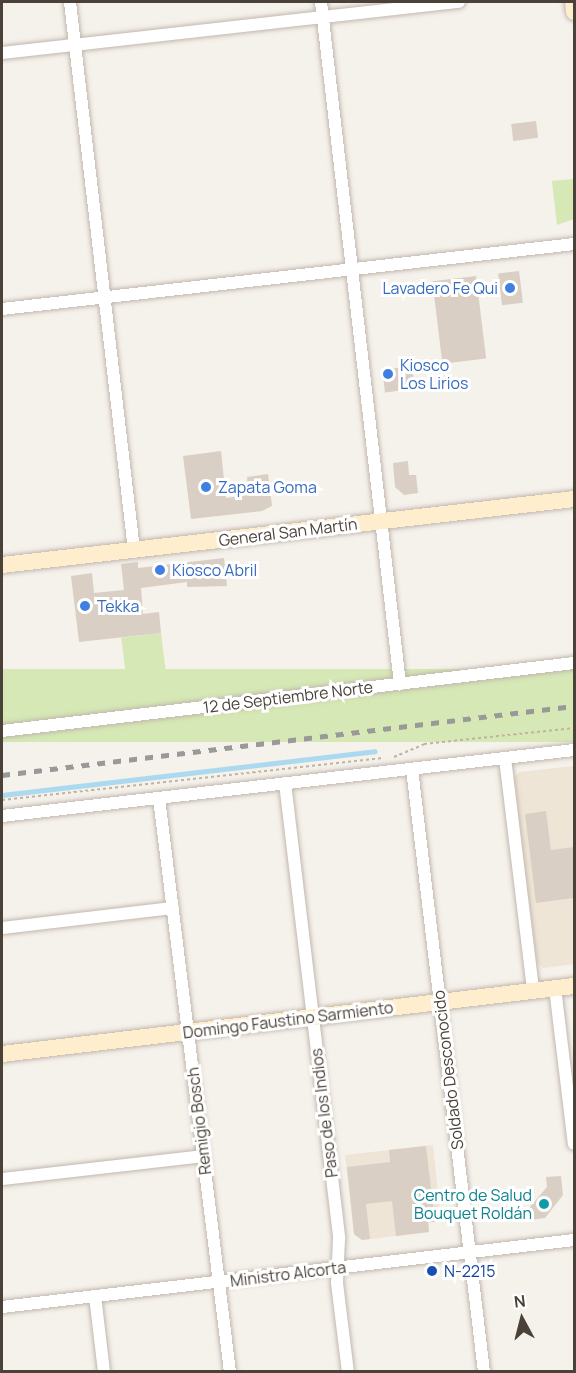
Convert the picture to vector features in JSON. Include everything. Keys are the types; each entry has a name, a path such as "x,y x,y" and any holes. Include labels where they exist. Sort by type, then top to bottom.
{"main road":[{"path":"573,2 574,12"},
{"name":"General San Martín","path":"2,565 574,499"},
{"name":"Domingo Faustino Sarmiento","path":"2,1054 574,986"}],"street":[{"path":"70,2 134,550"},
{"path":"321,2 400,684"},
{"path":"2,53 459,2"},
{"path":"2,309 574,244"},
{"name":"12 de Septiembre Norte","path":"2,731 574,663"},
{"path":"2,816 574,750"},
{"path":"505,758 533,991"},
{"name":"Soldado Desconocido","path":"412,769 484,1371"},
{"name":"Paso de los Indios","path":"285,783 339,1239 337,1268 348,1371"},
{"name":"Remigio Bosch","path":"159,798 230,1371"},
{"path":"2,928 172,908"},
{"path":"555,988 574,1144"},
{"path":"2,1179 203,1156"},
{"name":"Ministro Alcorta","path":"2,1307 574,1240"},
{"path":"95,1296 104,1371"}],"path":[{"path":"2,800 368,757 387,759 424,744 574,728"}],"shaded area":[{"path":"574,766 574,964 543,968 537,963 514,778 519,772"},
{"path":"433,1145 441,1221 429,1223 429,1232 362,1240 354,1234 345,1155"}],"green space":[{"path":"573,179 574,219 557,225 552,181"},
{"path":"161,633 169,698 129,702 121,638"},
{"path":"2,669 574,669 574,742 2,742"}],"building":[{"path":"536,121 538,138 513,141 511,124"},
{"name":"Lavadero Fe Qui","path":"519,271 523,303 502,305 498,274"},
{"path":"476,276 486,358 442,364 432,281"},
{"path":"412,366 415,389 385,392 382,370"},
{"name":"Zapata Goma","path":"221,451 226,498 249,495 247,477 268,474 272,506 262,511 191,519 183,456"},
{"path":"408,461 409,475 416,475 418,493 404,495 395,487 393,463"},
{"path":"224,558 227,586 187,587 187,582 141,588 143,614 159,612 161,633 79,642 71,576 92,573 94,593 124,590 121,564 138,562 138,568"},
{"path":"546,811 551,850 574,847 574,898 536,903 525,814"},
{"path":"426,1146 435,1222 428,1222 429,1232 396,1236 392,1201 366,1204 370,1239 362,1240 354,1234 347,1167 390,1162 389,1150"},
{"name":"Centro de Salud Bouquet Roldán","path":"561,1176 563,1195 545,1218 517,1222 547,1187 546,1177"}],"waterway":[{"path":"2,795 374,751"}],"railway":[{"path":"2,775 574,706"}],"place":[{"name":"Lavadero Fe Qui","path":"510,288"},
{"name":"Kiosco Los Lirios","path":"388,374"},
{"name":"Zapata Goma","path":"206,487"},
{"name":"Kiosco Abril","path":"160,570"},
{"name":"Tekka","path":"85,606"},
{"name":"Centro de Salud Bouquet Roldán","path":"544,1204"},
{"name":"N-2215","path":"432,1271"}]}
